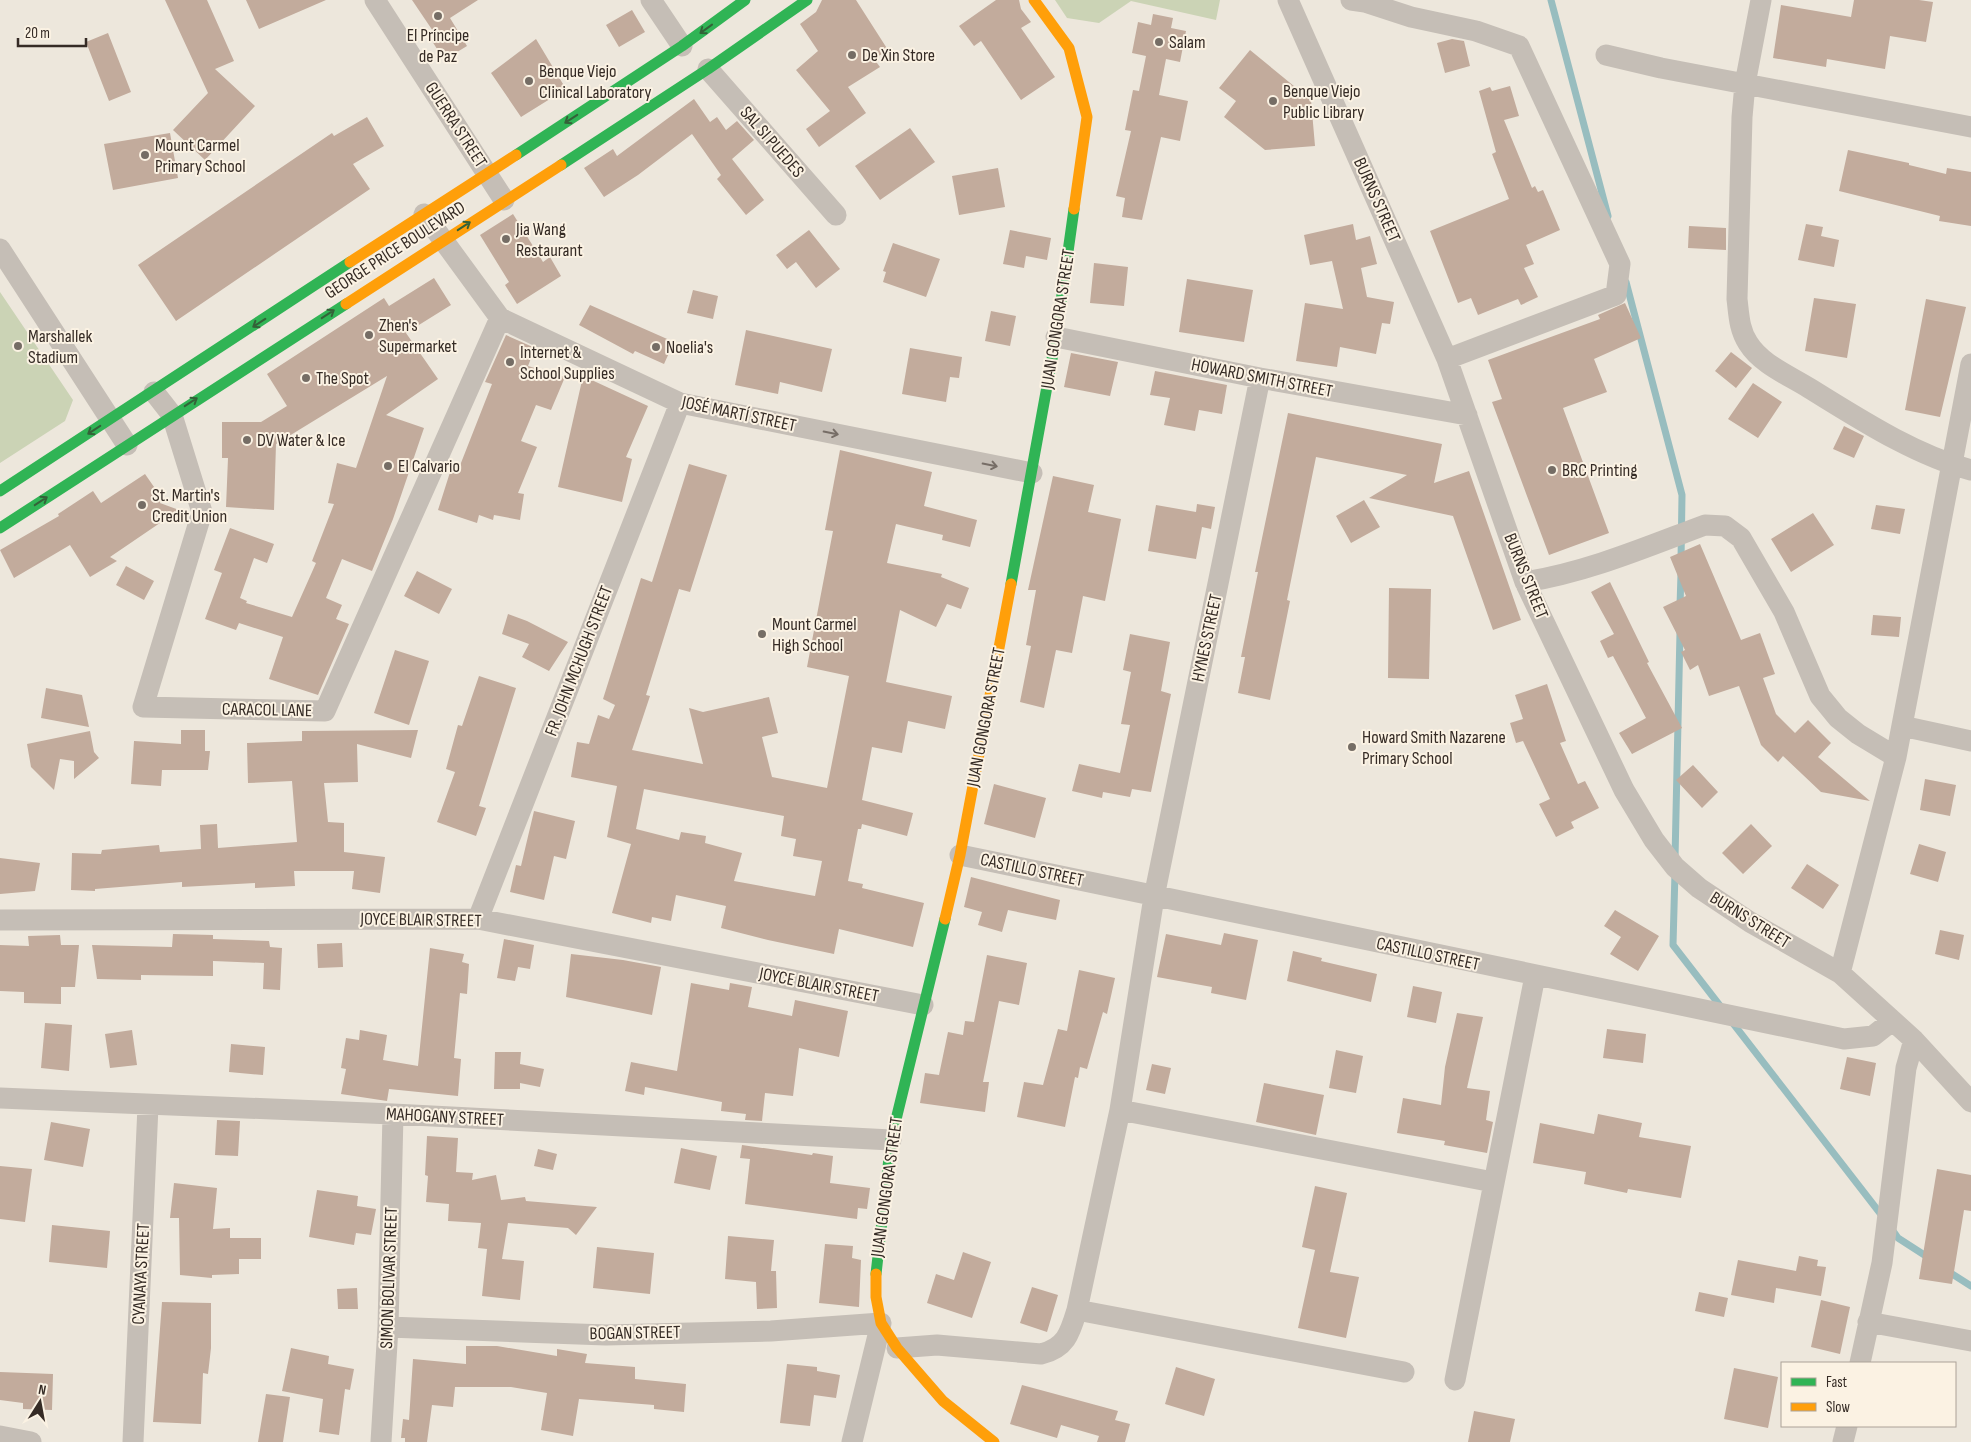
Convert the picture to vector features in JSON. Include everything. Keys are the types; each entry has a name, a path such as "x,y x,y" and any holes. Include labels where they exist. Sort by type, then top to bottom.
{"main road":[{"name":"GEORGE PRICE BOULEVARD","path":"0,491 682,46 745,0"},
{"name":"GEORGE PRICE BOULEVARD","path":"0,528 708,69 808,0"},
{"name":"JUAN GONGORA STREET","path":"881,1323 876,1297 876,1269 891,1140 960,855 1056,337 1087,117 1069,48 1034,0"},
{"path":"881,1323 897,1348 943,1401 994,1442"}],"street":[{"name":"GUERRA STREET","path":"375,0 504,200"},
{"path":"651,0 682,46"},
{"name":"BURNS STREET","path":"1288,0 1447,359 1525,582 1624,790 1654,840 1675,867 1699,888 1750,922 1840,973 1914,1040 1971,1102"},
{"path":"1351,0 1365,2 1411,17 1476,31 1519,46 1620,264 1616,296 1447,359"},
{"path":"1761,0 1745,84 1742,117 1737,299 1741,329 1749,344 1766,361 1870,425 1961,468"},
{"path":"1606,55 1745,84 1971,127"},
{"name":"SAL SI PUEDES","path":"708,69 836,214"},
{"name":"JOSÉ MARTÍ STREET","path":"424,214 500,318 680,403 1032,473"},
{"path":"0,250 127,445"},
{"name":"CARACOL LANE","path":"154,392 172,415 202,512 143,707 325,711 500,318"},
{"name":"HOWARD SMITH STREET","path":"1056,337 1260,378 1467,415"},
{"path":"1840,973 1896,757 1961,468 1971,364"},
{"name":"HYNES STREET","path":"897,1348 937,1345 1022,1354 1048,1352 1055,1351 1069,1334 1077,1310 1120,1110 1154,897 1260,378"},
{"name":"FR. JOHN MCHUGH STREET","path":"478,919 680,403"},
{"path":"1525,582 1562,576 1589,568 1705,525 1725,526 1741,538 1784,612 1820,696 1838,718 1858,734 1896,757"},
{"path":"1902,726 1971,741"},
{"name":"CASTILLO STREET","path":"960,855 1844,1040 1873,1036 1892,1021"},
{"name":"JOYCE BLAIR STREET","path":"0,920 478,919 923,1005"},
{"path":"1455,1380 1535,976"},
{"path":"1860,1362 1882,1263 1906,1068 1914,1040"},
{"name":"MAHOGANY STREET","path":"0,1098 148,1106 393,1114 891,1140"},
{"name":"CYANAYA STREET","path":"133,1442 148,1106"},
{"path":"1120,1110 1493,1182"},
{"name":"SIMON BOLIVAR STREET","path":"381,1442 388,1327 393,1114"},
{"path":"1077,1310 1404,1372"},
{"path":"1868,1322 1971,1341"},
{"name":"BOGAN STREET","path":"388,1327 606,1335 771,1331 881,1323"},
{"name":"JUAN GONGORA STREET","path":"852,1442 881,1323"},
{"path":"1843,1442 1847,1427"},
{"path":"0,1436 30,1442"}],"green space":[{"path":"1055,0 1220,0 1216,20 1131,1 1099,23 1067,18"},
{"name":"Marshallek Stadium","path":"0,292 73,400 65,421 0,463"}],"building":[{"path":"165,0 207,0 234,61 215,69 255,106 205,160 173,130 208,93"},
{"path":"246,0 326,0 259,29"},
{"path":"412,0 478,0 450,18 467,46 444,60 432,41 437,37"},
{"path":"822,0 856,0 888,50 874,59 880,67 848,87 866,113 819,147 806,129 830,111 796,70 818,51 800,24 816,12"},
{"path":"996,0 1019,0 1021,9 1031,22 1021,28 1055,77 1021,100 981,41 974,46 959,26"},
{"path":"1854,0 1919,0 1933,2 1926,42 1890,36 1885,69 1827,59 1826,67 1773,58 1781,5 1851,17"},
{"path":"632,10 645,32 619,47 606,25"},
{"path":"1153,14 1173,18 1171,28 1186,31 1180,62 1166,59 1159,95 1188,101 1180,141 1161,137 1142,220 1122,217 1125,198 1116,196 1131,131 1125,130 1133,90 1139,91 1146,56 1132,53 1138,22 1151,25"},
{"path":"108,33 131,92 109,101 86,42"},
{"name":"Benque Viejo Clinical Laboratory","path":"536,39 566,89 521,117 491,73"},
{"path":"1452,39 1464,41 1470,66 1445,73 1437,43"},
{"name":"Benque Viejo Public Library","path":"1250,50 1311,100 1315,146 1265,150 1224,117 1236,101 1219,88"},
{"path":"1510,86 1519,116 1504,120 1532,188 1535,186 1538,192 1543,190 1560,230 1526,245 1534,264 1524,268 1538,297 1521,305 1518,299 1478,315 1471,298 1458,303 1430,231 1509,199 1492,154 1496,152 1479,91 1490,87 1492,91"},
{"path":"694,99 710,122 717,117 726,130 737,121 754,140 732,159 764,200 746,215 717,179 721,175 692,134 638,175 604,197 584,168 613,149 617,156"},
{"path":"367,117 384,146 353,164 370,189 176,321 138,265 332,133 334,136"},
{"path":"910,128 935,162 880,200 855,166"},
{"path":"170,133 178,178 113,190 104,144"},
{"path":"1848,150 1909,163 1909,165 1946,174 1947,168 1971,172 1971,226 1939,221 1940,216 1839,191"},
{"path":"998,168 1005,207 959,215 952,176"},
{"path":"513,214 543,262 550,257 561,276 517,304 505,285 509,282 480,235"},
{"path":"1353,224 1356,240 1370,236 1377,264 1361,268 1367,297 1394,302 1390,324 1382,323 1376,354 1340,347 1337,367 1296,361 1305,303 1343,309 1332,261 1310,265 1304,235"},
{"path":"1806,224 1823,227 1821,236 1839,240 1834,267 1798,260"},
{"path":"1689,226 1726,228 1726,250 1688,248"},
{"path":"809,230 840,269 816,288 796,262 787,269 776,255"},
{"path":"1010,230 1051,238 1047,260 1026,256 1024,268 1003,264"},
{"path":"893,243 940,259 926,297 883,282 886,272 883,271"},
{"path":"1094,263 1128,267 1124,306 1090,303"},
{"path":"434,278 451,305 406,333 438,379 386,415 424,428 393,519 372,571 342,559 326,598 342,605 336,619 349,624 318,695 269,679 283,637 239,623 236,630 205,619 222,573 214,570 230,528 274,544 267,563 254,558 240,598 247,601 246,603 292,617 316,563 312,561 334,504 328,503 337,463 356,468 387,376 276,444 274,510 226,507 228,458 222,458 222,422 261,422 287,406 267,374 384,298 389,306"},
{"path":"1187,279 1253,290 1244,342 1179,332"},
{"path":"693,290 718,296 713,319 687,313"},
{"path":"1814,298 1856,304 1847,358 1805,351"},
{"path":"1926,299 1966,307 1940,417 1905,410"},
{"name":"BRC Printing","path":"1625,303 1641,338 1594,359 1607,392 1563,408 1609,533 1549,555 1492,402 1502,399 1488,360 1600,319 1598,315"},
{"path":"590,305 674,342 664,364 635,351 633,354 579,325"},
{"path":"991,311 1016,316 1010,346 985,341"},
{"path":"746,330 832,349 822,392 780,382 778,394 735,385"},
{"path":"506,335 535,348 528,366 565,377 551,410 536,405 521,441 537,447 518,493 524,494 520,520 494,515 493,520 479,515 477,523 438,510 452,466 459,468 492,384 485,382"},
{"path":"910,348 962,357 959,378 950,377 946,402 902,394"},
{"path":"1731,352 1752,368 1736,388 1715,371"},
{"path":"1071,353 1118,362 1110,396 1064,387"},
{"path":"1155,371 1227,385 1222,414 1199,410 1195,431 1164,425 1170,398 1150,395"},
{"path":"583,376 648,406 626,457 632,459 622,502 558,487"},
{"path":"1753,383 1782,402 1758,438 1728,419"},
{"path":"1288,413 1442,444 1434,483 1469,471 1521,620 1493,630 1453,516 1369,498 1407,475 1316,457 1287,600 1290,601 1270,700 1238,693 1245,657 1241,657 1258,572 1255,572"},
{"path":"1844,426 1864,436 1854,458 1833,449"},
{"path":"840,450 932,472 924,506 977,520 970,547 942,540 943,535 896,524 887,563 942,574 941,577 969,588 961,609 947,604 936,627 900,610 886,682 952,696 945,729 908,721 902,753 872,747 862,800 913,813 907,836 862,824 861,829 858,829 848,881 863,884 862,888 924,903 913,947 839,929 834,954 768,940 721,928 726,906 676,895 671,921 652,917 651,923 612,913 631,844 607,837 617,786 571,777 577,742 589,744 598,715 609,719 615,705 603,699 641,578 652,582 689,464 727,475 690,592 679,589 646,695 650,696 632,750 703,764 689,708 703,712 769,697 778,733 762,737 772,777 827,788 849,676 807,667 833,531 825,530","holes":["644,789 784,816 781,836 796,839 793,856 822,861 815,896 734,881 742,853 705,843 706,836 681,832 679,840 636,829"]},
{"path":"145,474 161,497 160,503 179,510 110,557 117,561 90,577 70,545 14,578 0,550 59,516 58,514 93,491 101,503"},
{"path":"1053,476 1094,485 1088,512 1121,519 1105,601 1083,596 1072,653 1056,650 1044,708 1020,702 1031,646 1026,645 1036,590 1028,590"},
{"path":"1364,500 1380,527 1351,543 1336,516"},
{"path":"1197,504 1215,507 1211,529 1202,527 1196,559 1148,551 1156,505 1196,512"},
{"path":"1876,505 1905,509 1900,534 1871,529"},
{"path":"1813,513 1834,545 1791,572 1771,539"},
{"path":"1700,544 1741,640 1760,633 1775,674 1763,678 1776,714 1795,733 1808,720 1831,743 1818,757 1870,801 1821,792 1783,756 1778,762 1761,745 1739,686 1709,696 1698,665 1690,670 1681,652 1685,650 1663,607 1686,596 1670,557"},
{"path":"126,566 154,581 144,600 116,585"},
{"path":"417,571 452,589 439,614 404,596"},
{"path":"1610,582 1649,662 1647,663 1682,728 1632,754 1619,733 1646,718 1613,656 1608,658 1600,641 1614,634 1591,592"},
{"path":"1389,588 1431,589 1429,679 1388,678"},
{"path":"508,614 527,621 568,642 549,671 522,657 529,644 502,634"},
{"path":"1873,615 1901,617 1899,637 1871,635"},
{"path":"1130,634 1170,642 1161,691 1171,694 1151,792 1132,789 1130,797 1103,792 1102,798 1072,791 1079,764 1120,773 1130,725 1121,724 1131,672 1123,670"},
{"path":"395,650 429,661 409,725 374,713"},
{"path":"479,676 516,688 479,806 486,808 476,836 437,822 455,772 446,769 458,725 462,726"},
{"path":"1547,684 1566,741 1560,743 1578,784 1585,781 1599,808 1571,822 1574,828 1556,837 1539,804 1550,799 1523,741 1516,743 1510,723 1523,719 1515,695"},
{"path":"46,688 82,695 89,727 41,718"},
{"path":"181,730 205,730 205,751 210,751 208,770 162,770 161,786 131,784 134,741 181,744"},
{"path":"418,730 411,758 357,744 358,782 324,783 328,822 344,823 344,852 385,857 380,893 352,889 354,871 294,871 295,886 255,888 255,883 182,887 182,882 95,889 95,891 71,890 72,853 101,854 102,850 159,845 160,852 201,849 200,825 217,824 218,848 297,842 292,781 248,783 247,743 302,741 302,731"},
{"path":"90,731 94,752 99,758 74,779 74,761 60,759 54,790 31,767 27,744"},
{"path":"1693,765 1718,792 1702,808 1676,780"},
{"path":"1925,779 1956,785 1950,816 1920,810"},
{"path":"994,784 1046,798 1035,838 984,824"},
{"path":"534,811 575,821 566,859 554,856 544,900 510,892 516,865 521,866"},
{"path":"1751,824 1772,846 1743,874 1722,853"},
{"path":"1919,844 1946,852 1938,882 1910,874"},
{"path":"0,858 40,863 35,891 0,894"},
{"path":"1807,864 1839,885 1823,909 1791,888"},
{"path":"971,877 1060,900 1056,920 1008,910 1002,932 978,925 982,912 964,907"},
{"path":"1615,910 1659,936 1638,971 1610,954 1621,937 1604,926"},
{"path":"1940,930 1964,935 1959,960 1935,954"},
{"path":"1224,933 1258,940 1246,1000 1211,993 1212,987 1157,977 1166,934 1221,945"},
{"path":"173,934 213,935 213,939 269,941 270,947 282,948 280,990 263,989 264,963 213,961 213,976 141,975 141,980 97,979 92,945 172,947"},
{"path":"60,935 61,945 79,945 75,987 61,987 61,1004 24,1003 24,992 0,991 0,945 29,946 28,936"},
{"path":"504,939 534,945 530,969 518,967 515,981 497,978"},
{"path":"342,943 343,967 318,968 317,944"},
{"path":"430,948 464,954 462,962 469,964 467,994 460,993 454,1058 461,1059 458,1096 389,1089 387,1101 341,1094 346,1069 341,1068 346,1038 359,1040 360,1030 387,1035 383,1060 418,1066"},
{"path":"1293,951 1322,958 1321,961 1377,974 1371,1002 1287,981"},
{"path":"571,954 661,967 652,1015 566,997"},
{"path":"987,955 1027,963 1019,1005 999,1001 983,1082 989,1082 985,1112 920,1103 925,1073 939,1075 948,1032 963,1035 965,1021 974,1022"},
{"path":"1079,970 1115,978 1107,1014 1103,1012 1087,1069 1080,1067 1078,1078 1075,1077 1065,1127 1017,1117 1024,1082 1043,1085 1058,1029 1067,1031"},
{"path":"691,983 729,990 730,983 752,987 748,1007 792,1016 795,1000 848,1011 839,1057 799,1048 793,1096 765,1093 762,1121 745,1120 746,1114 721,1111 722,1102 645,1087 644,1095 625,1091 631,1062 677,1071"},
{"path":"1413,986 1442,992 1436,1023 1407,1017"},
{"path":"1457,1013 1483,1017 1467,1088 1490,1091 1486,1120 1493,1122 1487,1153 1444,1145 1445,1141 1397,1133 1403,1098 1441,1105 1445,1067"},
{"path":"45,1023 72,1025 69,1071 41,1068"},
{"path":"1607,1029 1646,1034 1643,1063 1603,1058"},
{"path":"132,1030 137,1065 110,1068 105,1034"},
{"path":"231,1044 265,1047 263,1075 229,1072"},
{"path":"1336,1050 1363,1056 1356,1093 1329,1088"},
{"path":"495,1052 521,1052 520,1064 544,1069 540,1087 520,1083 520,1089 494,1089"},
{"path":"1847,1057 1876,1063 1870,1096 1840,1089"},
{"path":"1152,1064 1171,1068 1165,1094 1146,1090"},
{"path":"1264,1083 1324,1095 1316,1135 1256,1122"},
{"path":"1598,1114 1642,1123 1639,1137 1691,1146 1681,1198 1628,1189 1627,1193 1584,1184 1586,1172 1533,1163 1540,1123 1594,1134"},
{"path":"217,1120 240,1121 238,1156 215,1155"},
{"path":"51,1122 90,1129 83,1167 44,1160"},
{"path":"427,1136 458,1138 456,1172 473,1173 472,1180 496,1175 501,1200 525,1197 526,1201 597,1207 576,1235 568,1228 508,1223 502,1259 524,1261 520,1300 482,1296 487,1249 478,1248 481,1223 448,1221 449,1204 426,1202 428,1176 425,1175"},
{"path":"742,1145 812,1155 813,1153 833,1156 830,1183 870,1188 867,1209 858,1208 857,1219 745,1204 750,1159 740,1158"},
{"path":"681,1148 717,1156 710,1190 674,1183"},
{"path":"538,1149 557,1154 553,1170 534,1166"},
{"path":"0,1166 32,1169 25,1222 0,1219"},
{"path":"1937,1169 1971,1175 1971,1211 1964,1210 1952,1284 1919,1279"},
{"path":"174,1183 217,1188 213,1229 230,1228 230,1238 261,1238 261,1259 239,1259 239,1274 212,1275 212,1278 180,1275 179,1218 170,1218"},
{"path":"1315,1186 1347,1193 1330,1272 1359,1277 1346,1338 1298,1328 1315,1250 1302,1247"},
{"path":"317,1190 358,1196 357,1206 376,1209 371,1235 356,1233 354,1245 309,1237"},
{"path":"52,1225 110,1231 107,1268 49,1262"},
{"path":"728,1236 774,1240 771,1271 776,1271 777,1308 757,1309 756,1282 725,1279"},
{"path":"825,1244 853,1246 852,1258 861,1260 859,1307 819,1303"},
{"path":"597,1247 654,1253 650,1294 593,1288"},
{"path":"963,1252 991,1262 972,1318 927,1303 936,1274 954,1280"},
{"path":"1799,1256 1818,1260 1817,1266 1826,1267 1821,1296 1776,1288 1774,1303 1731,1295 1738,1260 1796,1271"},
{"path":"1032,1287 1058,1295 1047,1332 1020,1323"},
{"path":"357,1288 358,1309 338,1309 337,1289"},
{"path":"1699,1292 1728,1298 1724,1317 1695,1311"},
{"path":"1821,1300 1850,1307 1840,1354 1811,1347"},
{"path":"162,1302 211,1303 211,1348 208,1374 203,1373 201,1424 153,1422"},
{"path":"466,1346 497,1346 557,1356 557,1349 587,1354 585,1363 635,1367 635,1379 686,1384 684,1412 654,1409 654,1405 579,1399 573,1436 541,1430 547,1393 511,1387 455,1387 453,1407 432,1405 427,1442 405,1442 405,1438 401,1438 403,1419 409,1420 413,1359 466,1364"},
{"path":"291,1348 329,1356 328,1364 354,1369 350,1390 345,1389 339,1435 319,1432 323,1399 282,1391"},
{"path":"787,1364 817,1367 817,1371 840,1375 836,1398 814,1395 810,1426 780,1423"},
{"path":"1176,1367 1215,1379 1204,1416 1165,1404"},
{"path":"1734,1368 1778,1377 1768,1428 1724,1419"},
{"path":"0,1372 53,1374 52,1410 23,1409 23,1403 0,1400"},
{"path":"1022,1385 1118,1411 1115,1420 1130,1424 1125,1442 1097,1442 1099,1436 1061,1425 1057,1438 1010,1424"},
{"path":"266,1394 290,1397 283,1442 258,1442"},
{"path":"1474,1411 1515,1419 1510,1442 1468,1442"}],"waterway":[{"path":"1551,0 1608,216"},
{"path":"1626,282 1682,495 1681,561"},
{"path":"1680,606 1681,574"},
{"path":"1675,859 1680,632"},
{"path":"1675,872 1673,945 1721,1007"},
{"path":"1732,1022 1883,1217"},
{"path":"1891,1228 1898,1238 1929,1258"},
{"path":"1946,1270 1971,1286"}],"traffic: fast":[{"path":"516,155 682,46 745,0"},
{"path":"561,165 708,69 807,0"},
{"path":"1011,584 1056,337 1074,209"},
{"path":"0,491 350,262"},
{"path":"0,528 346,304"},
{"path":"876,1274 891,1140 945,919"}],"traffic: slow":[{"path":"1034,0 1069,48 1087,117 1074,209"},
{"path":"350,262 516,155"},
{"path":"346,304 561,165"},
{"path":"945,919 960,855 1011,584"},
{"path":"876,1274 876,1297 881,1323 897,1348 943,1401 994,1442"}],"place":[{"name":"El Príncipe de Paz","path":"438,16"},
{"name":"Salam","path":"1159,42"},
{"name":"De Xin Store","path":"852,55"},
{"name":"Benque Viejo Clinical Laboratory","path":"529,81"},
{"name":"Benque Viejo Public Library","path":"1273,101"},
{"name":"Mount Carmel Primary School","path":"145,155"},
{"name":"Jia Wang Restaurant","path":"506,239"},
{"name":"Zhen's Supermarket","path":"369,335"},
{"name":"Marshallek Stadium","path":"18,346"},
{"name":"Noelia's","path":"656,347"},
{"name":"Internet & School Supplies","path":"510,362"},
{"name":"The Spot","path":"306,378"},
{"name":"DV Water & Ice","path":"247,440"},
{"name":"El Calvario","path":"388,466"},
{"name":"BRC Printing","path":"1552,470"},
{"name":"St. Martin's Credit Union","path":"142,505"},
{"name":"Mount Carmel High School","path":"762,634"},
{"name":"Howard Smith Nazarene Primary School","path":"1352,747"}]}
